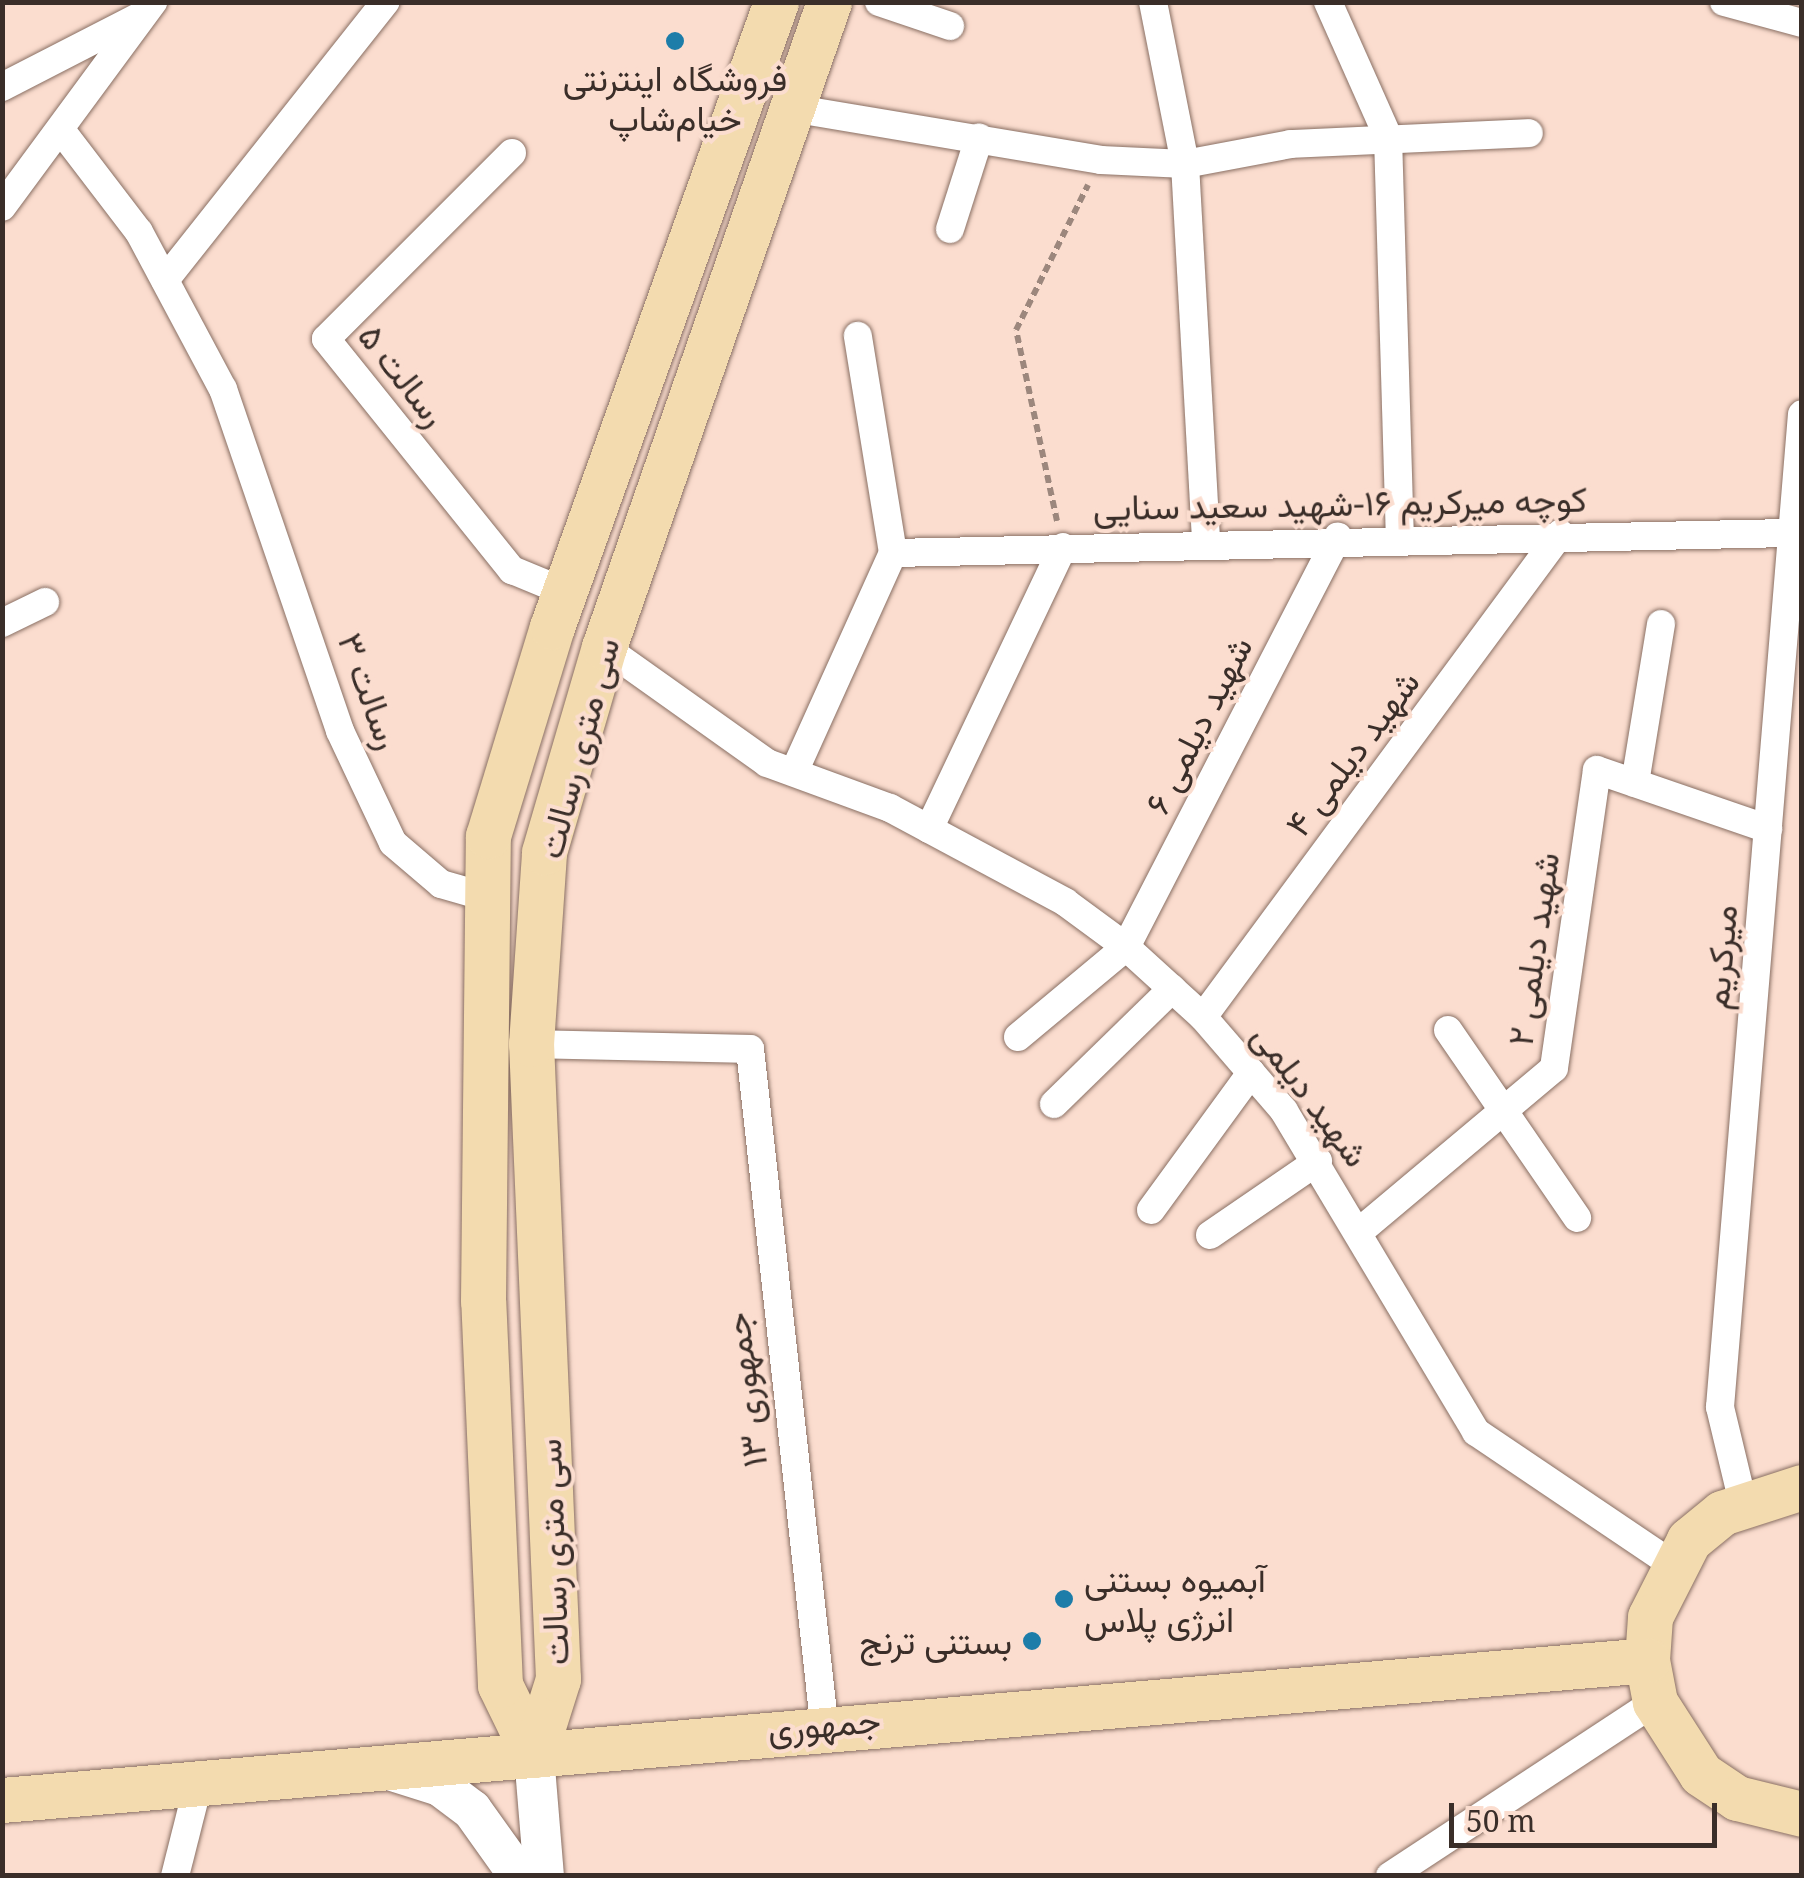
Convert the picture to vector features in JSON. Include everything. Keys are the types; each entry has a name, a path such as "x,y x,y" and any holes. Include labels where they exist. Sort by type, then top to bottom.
{"main road":[{"name":"سی متری رسالت","path":"534,1755 500,1684 482,1300 488,836 565,592 776,2"},
{"name":"سی متری رسالت","path":"534,1755 558,1679 530,1044 544,852 604,647 731,273 829,2"},
{"path":"683,254 731,273"},
{"path":"1802,1486 1742,1503 1690,1540 1673,1564 1650,1617 1651,1681 1702,1774 1737,1798 1802,1814"},
{"name":"جمهوری","path":"2,1800 534,1755 824,1723 1651,1681"},
{"path":"534,1755 544,1876"},
{"path":"380,1768 440,1786 472,1810 519,1876"}],"street":[{"path":"165,280 385,2"},
{"path":"879,2 950,26"},
{"path":"1153,2 1185,164 1206,542"},
{"path":"1328,2 1388,136 1400,536"},
{"path":"1724,2 1802,22"},
{"path":"2,87 148,9"},
{"path":"2,208 64,134 148,9"},
{"path":"791,108 1102,160 1185,164 1388,136 1529,132"},
{"name":"۳ رسالت","path":"64,134 102,173 165,280 252,456 340,731 393,843 441,884 486,897"},
{"path":"950,229 979,138"},
{"name":"۵ رسالت","path":"512,153 326,339 512,570 565,592"},
{"path":"794,772 893,553 858,336"},
{"name":"میرکریم","path":"1742,1503 1720,1407 1768,828 1794,583 1790,533 1802,414"},
{"name":"کوچه میرکریم ۱۶-شهید سعید سنایی","path":"893,553 1338,537 1790,533"},
{"name":"۴ شهید دیلمی","path":"1203,1017 1560,534"},
{"name":"۶ شهید دیلمی","path":"1126,947 1338,537"},
{"path":"930,829 1063,547"},
{"path":"2,623 44,602"},
{"path":"1661,624 1635,783 1768,828"},
{"name":"شهید دیلمی","path":"604,647 794,772 930,829 1126,947 1203,1017 1251,1072 1318,1162 1476,1432 1673,1564"},
{"name":"۲ شهید دیلمی","path":"1360,1231 1554,1068 1597,770 1635,783"},
{"path":"1018,1037 1126,947"},
{"path":"1054,1104 1172,988"},
{"path":"1448,1030 1577,1218"},
{"name":"۱۳ جمهوری","path":"530,1044 750,1049 824,1723"},
{"path":"1151,1210 1251,1072"},
{"path":"1210,1235 1318,1162"},
{"path":"1390,1876 1425,1866 1651,1681"},
{"path":"175,1876 199,1781"}],"path":[{"path":"1063,547 1016,330 1102,160"}],"place":[{"name":"فروشگاه اینترنتی خیام‌شاپ","path":"675,41"},
{"name":"آبمیوه بستنی انرژی پلاس","path":"1064,1599"},
{"name":"بستنی ترنج","path":"1032,1641"}]}
